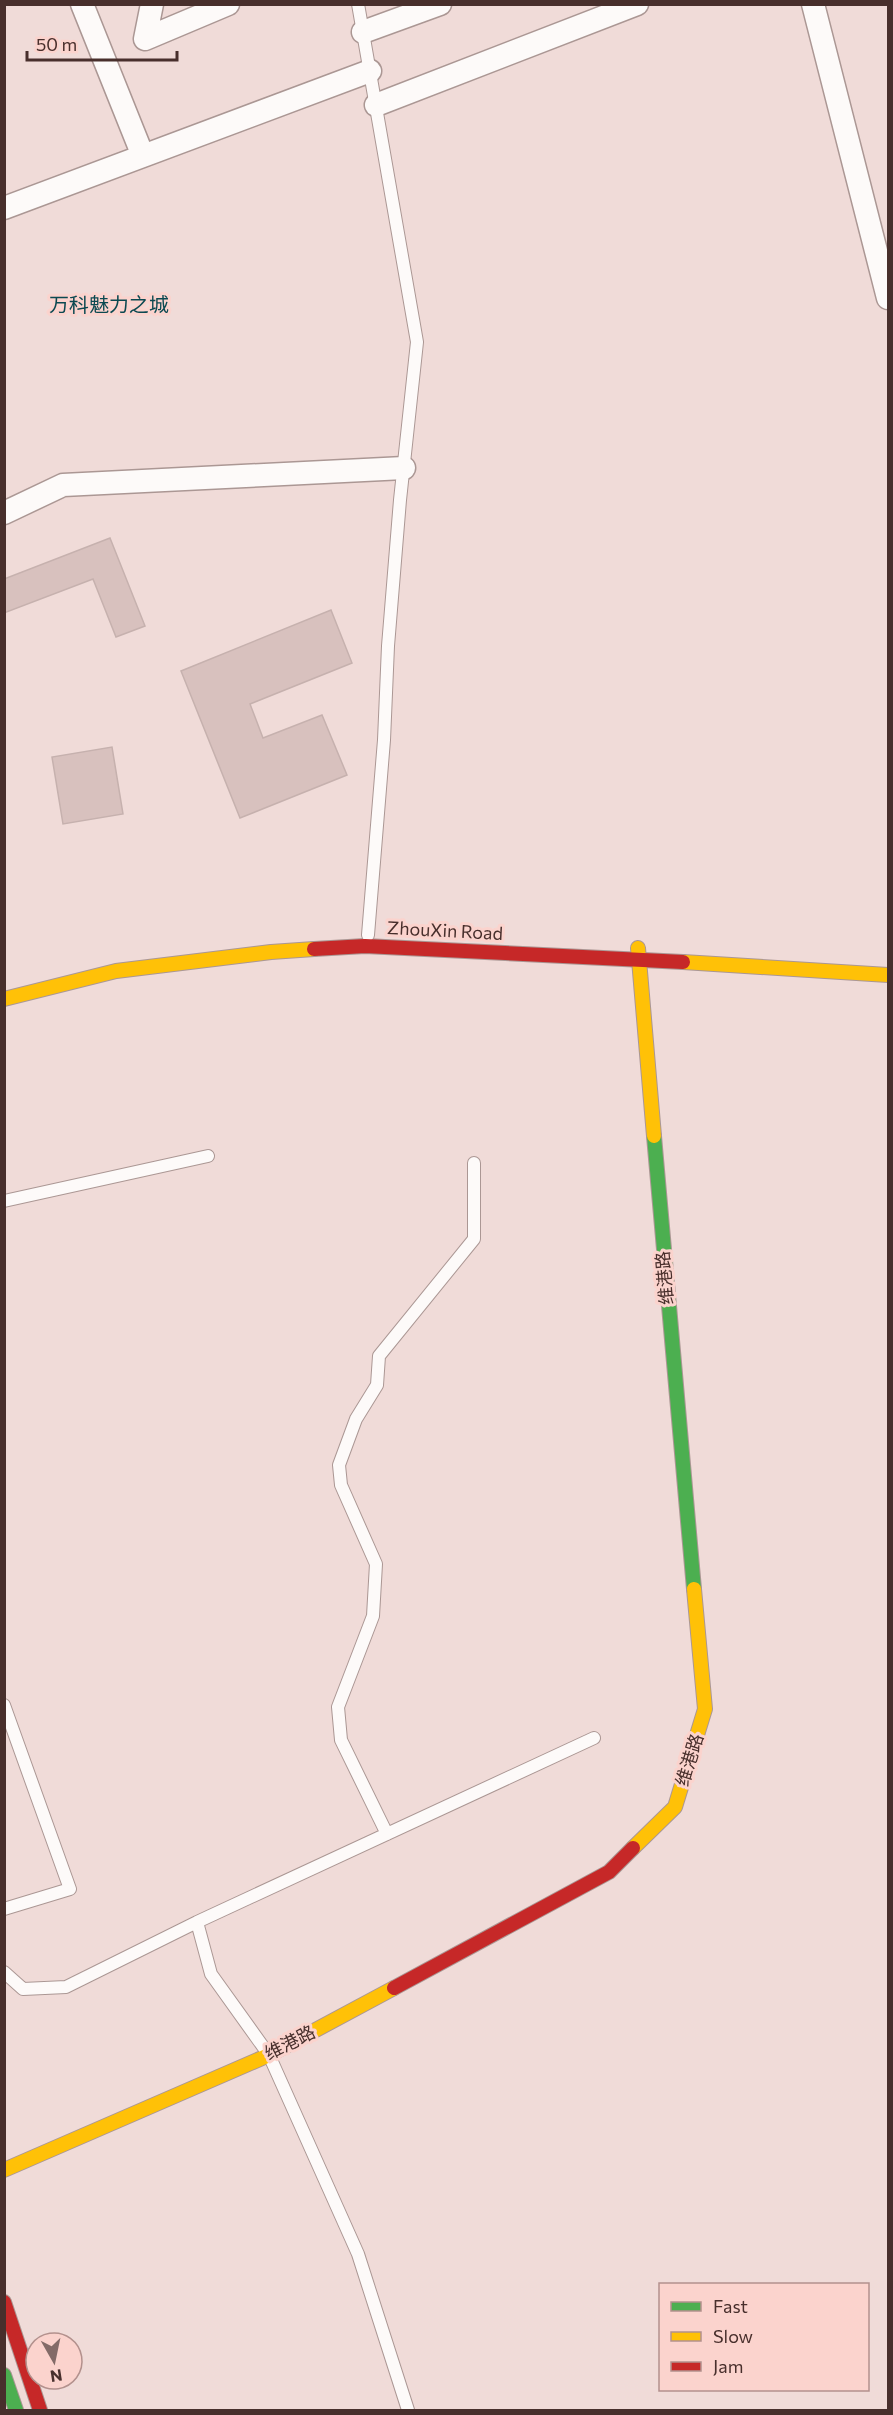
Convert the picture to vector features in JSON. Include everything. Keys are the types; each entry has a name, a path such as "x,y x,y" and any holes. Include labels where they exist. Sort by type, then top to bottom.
{"main road":[{"name":"ZhouXin Road","path":"4,986 117,960 266,941 368,935 633,953 888,975"},
{"name":"ZhouXin Road","path":"4,999 116,971 270,952 365,946 888,963"},
{"name":"维港路","path":"4,2170 266,2050"},
{"path":"4,2302 40,2410"},
{"path":"4,2375 16,2410"}],"street":[{"path":"82,4 143,156"},
{"path":"152,4 145,39 228,4"},
{"path":"363,32 440,4"},
{"path":"376,105 637,4"},
{"path":"813,4 888,298"},
{"path":"4,208 370,71"},
{"path":"4,513 63,485 404,468"},
{"name":"维港路","path":"4,2161 266,2050 442,1954 602,1864 667,1799 695,1708 633,953"}],"lane":[{"path":"358,4 417,342 388,646 384,740 368,935"},
{"path":"4,1201 208,1156"},
{"path":"387,1834 341,1740 338,1707 373,1616 376,1564 341,1485 339,1465 356,1419 376,1385 379,1356 474,1239 474,1163"},
{"path":"4,1705 70,1889 4,1909"},
{"path":"4,1972 23,1989 66,1987 197,1922 594,1738"},
{"path":"197,1922 211,1974 266,2050 358,2254 404,2404 408,2410"}],"building":[{"path":"110,538 145,626 116,637 93,579 4,613 4,579"},
{"path":"331,610 352,663 250,704 263,738 322,715 347,775 240,818 181,671"},
{"path":"112,747 123,814 63,824 52,757"}],"traffic: fast":[{"path":"654,1136 694,1589"},
{"path":"4,2375 16,2410"}],"traffic: slow":[{"path":"638,948 654,1136"},
{"path":"4,999 116,971 314,949"},
{"path":"683,962 888,975"},
{"path":"633,1848 675,1807 705,1709 694,1589"},
{"path":"4,2170 269,2055 394,1988"}],"traffic: jam":[{"path":"314,949 365,946 683,962"},
{"path":"394,1988 609,1872 633,1848"},
{"path":"4,2302 40,2410"}],"district":[{"name":"万科魅力之城","path":"109,305"}]}
